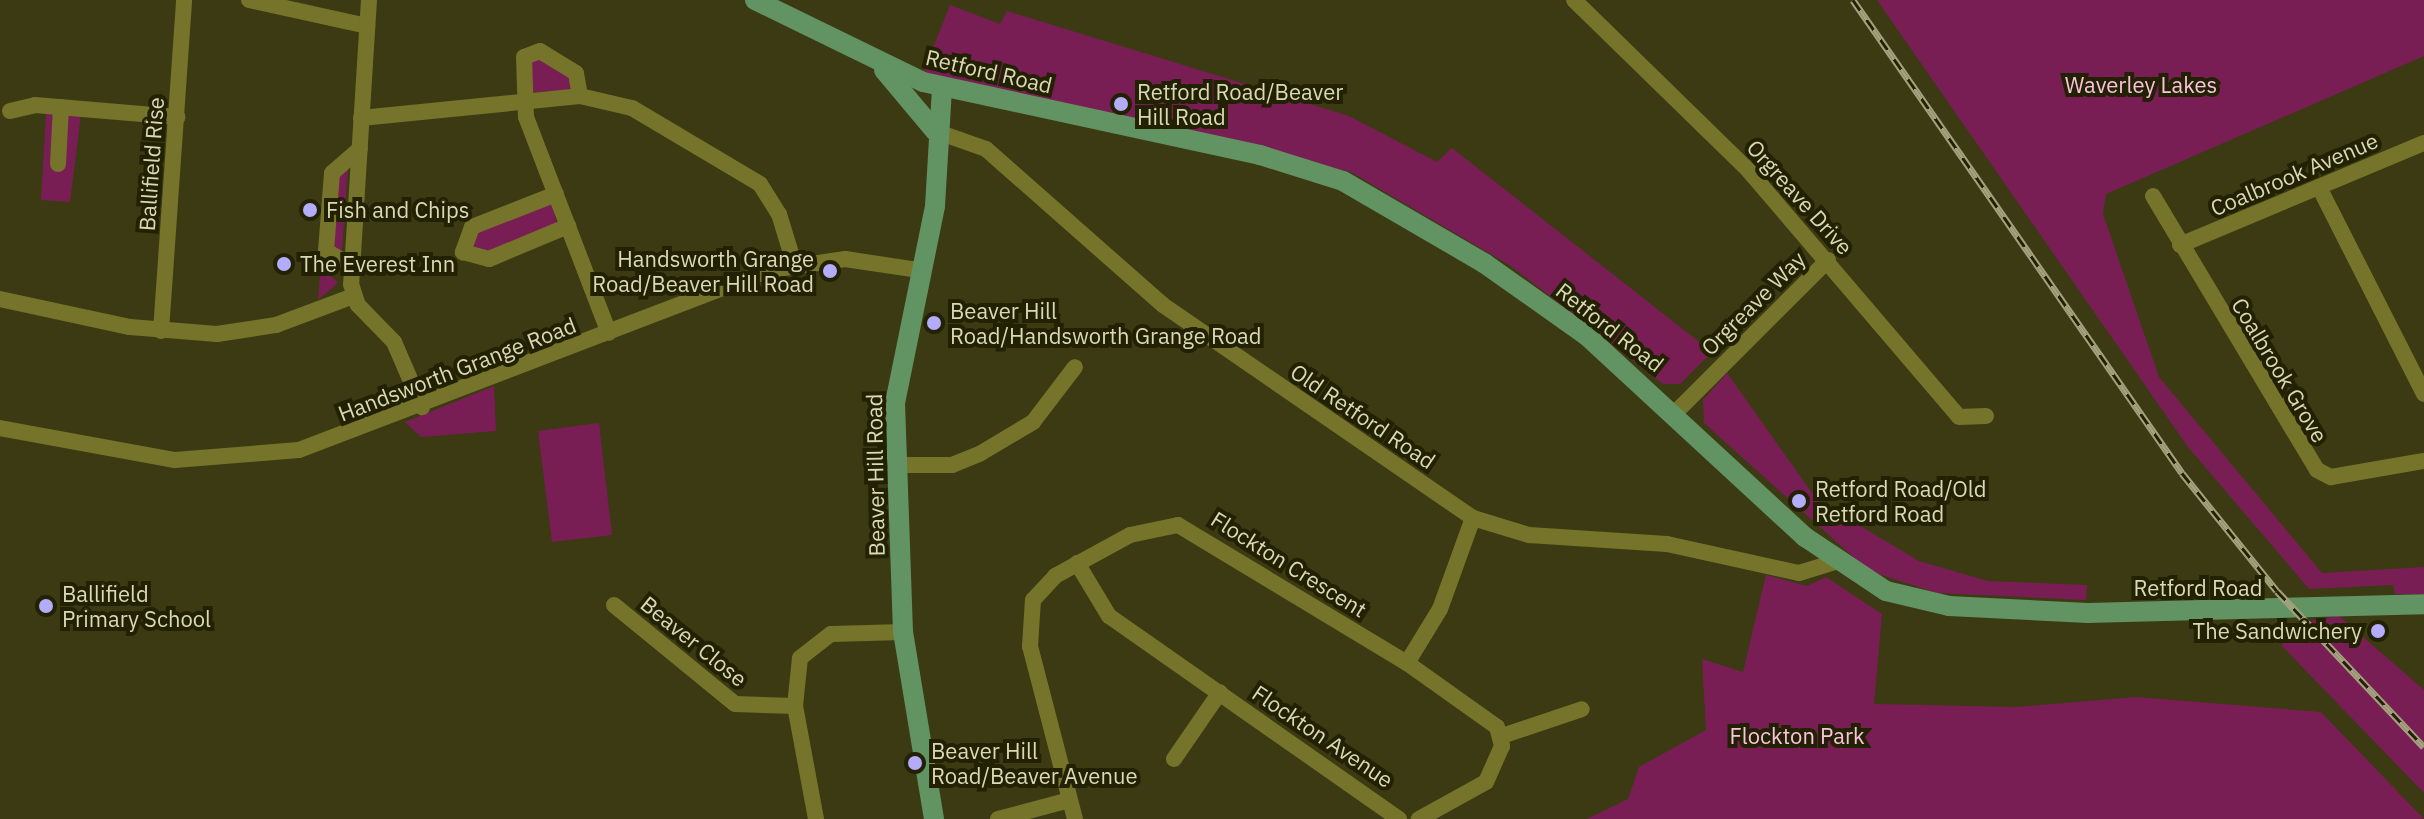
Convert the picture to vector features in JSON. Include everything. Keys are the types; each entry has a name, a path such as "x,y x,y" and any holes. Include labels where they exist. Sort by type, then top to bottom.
{"main road":[{"name":"Retford Road","path":"755,0 881,66 932,84 1260,155 1343,181 1484,263 1676,412 1835,562 1886,591 1988,609 2240,613 2424,604"},
{"path":"881,66 931,126"},
{"name":"Beaver Hill Road","path":"932,84 935,206 897,376 897,465 903,632 934,819"}],"street":[{"name":"Ballifield Rise","path":"161,331 184,0"},
{"path":"249,0 367,26"},
{"path":"369,0 352,266 353,296 394,342 422,407"},
{"name":"Orgreave Drive","path":"1574,0 1715,135 1828,260 1959,417 1986,416"},
{"path":"580,96 576,73 535,51 520,66 523,101 609,333"},
{"path":"361,118 580,96 649,115 749,175 779,214 794,263"},
{"path":"58,164 61,107"},
{"path":"10,111 61,107 177,117"},
{"name":"Old Retford Road","path":"931,126 986,149 1163,305 1473,518 1529,535 1667,544 1799,573 1835,562"},
{"name":"Coalbrook Avenue","path":"2180,245 2424,143"},
{"path":"352,266 326,251 330,188 333,165 360,149"},
{"path":"2319,187 2424,394"},
{"path":"556,194 472,227 463,252 489,259 568,226"},
{"name":"Coalbrook Grove","path":"2153,196 2317,470 2331,477 2424,461"},
{"name":"Handsworth Grange Road","path":"0,428 145,457 239,459 320,445 794,263 845,259 919,270"},
{"name":"Orgreave Way","path":"1676,412 1828,260"},
{"path":"0,299 161,331 247,332 353,296"},
{"path":"897,465 952,465 981,453 1033,422 1075,367"},
{"path":"1407,663 1440,609 1473,518"},
{"name":"Flockton Crescent","path":"1075,819 1028,616 1041,586 1077,563 1148,528 1178,525 1407,663 1489,718 1502,736"},
{"name":"Flockton Avenue","path":"1077,563 1109,616 1399,819"},
{"name":"Beaver Close","path":"614,605 735,704 795,706"},
{"path":"816,819 795,706 800,658 818,639 903,632"},
{"name":"Flockton Avenue","path":"1174,759 1220,692"},
{"path":"1419,819 1486,782 1500,758 1502,736 1582,709"},
{"path":"998,819 1070,800"}],"green space":[{"name":"Waverley Lakes","path":"1877,0 2424,0 2424,56 2106,194 2103,214 2159,377 2322,573 2424,567 2424,594 2395,594 2393,585 2309,589 2188,447"},
{"path":"950,5 1000,24 1007,11 1349,116 1437,162 1452,148 1712,352 1680,384 1663,384 1511,266 1351,172 923,73"},
{"path":"539,56 574,78 574,90 535,92 526,85 527,60"},
{"path":"46,114 81,114 70,202 41,200"},
{"path":"337,167 348,168 342,250 331,249"},
{"path":"547,203 554,205 556,225 489,252 473,251 472,234"},
{"path":"321,266 338,283 318,300"},
{"path":"1727,373 1817,500 1919,561 1988,581 2087,585 2086,600 1937,593 1869,571 1704,423 1703,400"},
{"path":"494,386 496,431 421,437 405,422"},
{"path":"599,423 612,535 552,542 538,431"},
{"name":"Flockton Park","path":"1766,575 1807,586 1826,577 1882,614 1874,704 2017,707 2136,697 2321,712 2424,819 1587,819 1628,799 1639,767 1706,730 1702,659 1743,672"},
{"path":"2339,616 2424,690 2424,793 2282,646 2286,625"}],"railway":[{"path":"1853,0 2182,473 2277,591 2424,747"}],"place":[{"name":"Retford Road/Beaver Hill Road","path":"1121,104"},
{"name":"Fish and Chips","path":"310,210"},
{"name":"The Everest Inn","path":"284,264"},
{"name":"Handsworth Grange Road/Beaver Hill Road","path":"830,271"},
{"name":"Beaver Hill Road/Handsworth Grange Road","path":"934,323"},
{"name":"Retford Road/Old Retford Road","path":"1799,501"},
{"name":"Ballifield Primary School","path":"46,606"},
{"name":"The Sandwichery","path":"2378,631"},
{"name":"Beaver Hill Road/Beaver Avenue","path":"915,763"}]}
